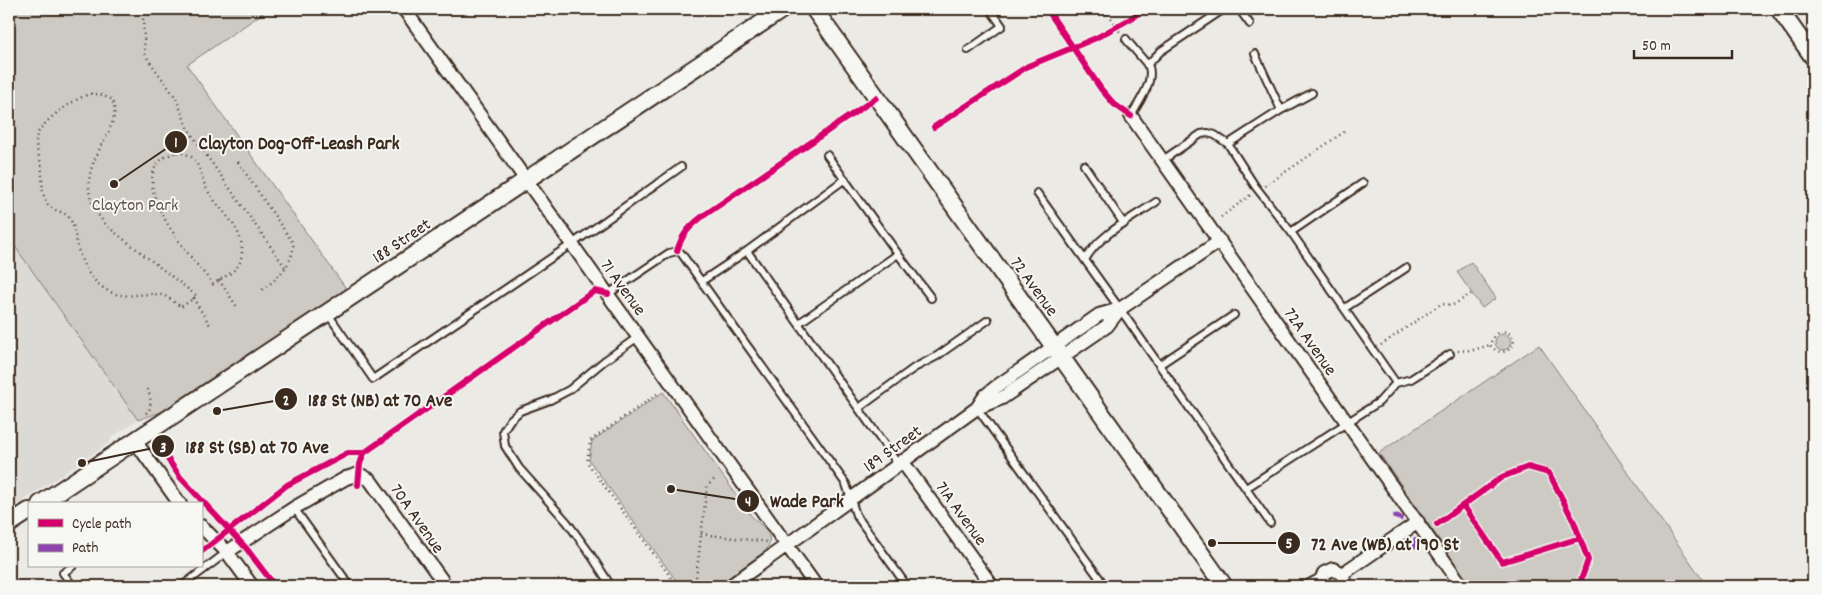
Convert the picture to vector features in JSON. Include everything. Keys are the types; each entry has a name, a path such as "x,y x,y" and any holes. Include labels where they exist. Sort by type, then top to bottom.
{"street":[{"name":"71 Avenue","path":"404,9 816,586"},
{"name":"188 Street","path":"43,502 783,9"},
{"name":"72 Avenue","path":"814,9 1224,586"},
{"path":"1779,9 1813,57"},
{"name":"72A Avenue","path":"1131,116 1462,586"},
{"name":"189 Street","path":"730,586 977,408 985,396 996,387 1057,352 1100,315 1120,309 1220,241"},
{"path":"134,441 179,502"},
{"name":"71A Avenue","path":"900,463 992,586"},
{"name":"70A Avenue","path":"294,508 346,478 359,474 370,480 446,586"},
{"path":"227,552 294,508"},
{"path":"9,524 28,512"},
{"path":"1310,586 1322,583 1324,573 1330,569 1336,569 1342,580 1418,522"},
{"path":"202,527 227,552 252,586"}],"lane":[{"path":"968,50 1002,26 990,9"},
{"path":"1147,65 1161,51 1224,9"},
{"path":"1239,9 1250,24"},
{"path":"1126,39 1147,65 1150,75 1149,81 1131,116"},
{"path":"1255,54 1281,110"},
{"path":"1228,144 1281,110 1312,93"},
{"path":"1163,160 1201,134 1215,134 1228,144 1258,190 1291,232 1396,383"},
{"path":"827,155 931,298"},
{"path":"1084,165 1124,224"},
{"path":"327,313 373,379 682,167"},
{"path":"702,281 747,251 845,179"},
{"path":"1291,232 1363,183"},
{"path":"1037,193 1270,523"},
{"path":"1085,260 1097,243 1156,202"},
{"path":"608,294 672,251 676,251 685,257 846,484 856,514 907,586"},
{"path":"747,251 900,463"},
{"path":"800,323 898,254"},
{"path":"1345,308 1406,268"},
{"path":"1159,365 1234,315"},
{"path":"859,408 914,368 937,356 988,320"},
{"path":"611,586 567,522 519,468 505,446 503,431 510,420 520,411 550,400 564,392 638,337"},
{"path":"1246,488 1379,402 1396,383 1411,379 1450,354"},
{"path":"977,408 1105,586"},
{"path":"294,508 350,586"},
{"path":"182,586 227,552"},
{"path":"59,568 72,586"},
{"path":"63,573 70,568"}],"path":[{"path":"145,9 143,20 145,55 176,98 188,129 286,267"},
{"path":"1106,9 1115,29 1126,39"},
{"path":"1115,29 1124,23"},
{"path":"99,94 111,99 115,108 114,117 94,164 88,184 89,194 104,222 113,232 197,296 193,298 181,307 165,296 119,295 102,287 94,280 83,264 70,219 66,214 46,204 36,143 37,136 39,131 74,100 83,95 99,94"},
{"path":"1221,217 1344,132"},
{"path":"184,152 194,160 199,166 207,189 234,224 239,236 240,262 237,268 219,280 214,284 186,251 171,229 156,199 152,181 153,171 159,161 168,154 184,152"},
{"path":"238,162 294,243 294,250 286,267 272,283 262,290"},
{"path":"219,280 237,307"},
{"path":"1373,350 1442,304 1454,305 1471,294"},
{"path":"193,298 210,325"},
{"path":"1499,331 1506,331 1512,335 1514,342 1514,346 1500,353 1490,345 1492,339 1499,331"},
{"path":"1450,354 1490,345"},
{"path":"146,386 151,401 149,411 146,414"},
{"path":"657,394 590,441 587,462 677,586"},
{"path":"692,586 696,578 707,486 716,478"},
{"path":"701,534 769,542"}],"shaded area":[{"path":"9,238 138,420 112,437 106,445 9,510"}],"green space":[{"name":"Clayton Park","path":"9,9 269,9 187,65 347,290 180,402 161,412 138,420 9,238"},
{"path":"1471,262 1496,298 1482,308 1457,272"},
{"path":"1500,334 1506,334 1511,339 1509,348 1500,350 1495,345 1495,339"},
{"path":"1539,345 1707,586 1471,586 1379,453"},
{"path":"663,392 752,517 769,535 770,540 767,550 718,586 680,586 589,460 592,441"}],"marked path":[{"path":"1393,516 1403,519"},
{"path":"1414,548 1416,538"}],"cycle path":[{"path":"1047,9 1101,89 1114,104 1131,116"},
{"path":"934,127 1028,66 1096,38 1144,9"},
{"path":"677,251 687,231 703,216 876,98"},
{"path":"358,485 360,464 364,453 587,296 595,291 608,294"},
{"path":"156,448 161,449 180,477 246,548 275,586"},
{"path":"202,551 287,485 348,453 364,453"},
{"path":"1437,524 1502,477 1528,467 1549,473 1574,522 1588,560 1579,586"},
{"path":"1463,505 1502,562 1580,538"}],"place":[{"name":"Clayton Dog-Off-Leash Park","path":"114,184"},
{"name":"188 St (NB) at 70 Ave","path":"217,411"},
{"name":"188 St (SB) at 70 Ave","path":"82,463"},
{"name":"Wade Park","path":"671,489"},
{"name":"72 Ave (WB) at 190 St","path":"1212,543"}]}
